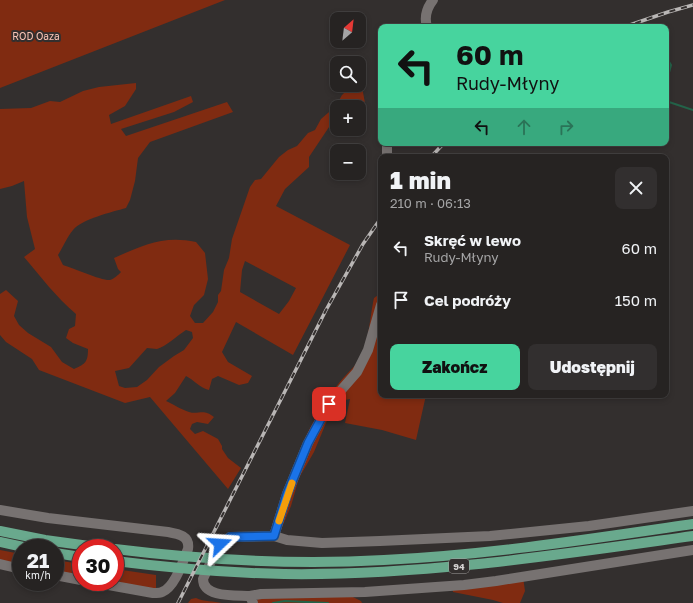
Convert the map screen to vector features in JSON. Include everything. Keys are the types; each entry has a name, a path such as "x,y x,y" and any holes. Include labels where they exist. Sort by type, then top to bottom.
{"main road":[{"name":"94","path":"124,550 231,560 285,562 434,557 535,546 693,524"},
{"path":"0,531 72,544"},
{"name":"94","path":"124,562 224,572 284,574 339,573 437,568 538,558 693,536"},
{"path":"0,542 12,545"}],"street":[{"path":"426,24 425,18 433,0"},
{"path":"274,536 287,494 308,443 329,404 357,372 368,350 378,315"},
{"path":"0,510 48,518 168,532 181,535 186,539 189,545 188,550 173,582 169,587 162,592 153,593 124,588"},
{"path":"693,511 589,526 490,536 322,542 287,540 274,536 230,537 220,544 203,579 203,585 213,593 251,600 261,594 365,592 464,585 693,550"},
{"path":"0,564 12,567"}],"green space":[{"name":"ROD Oaza","path":"0,0 225,0 0,88"},
{"path":"136,83 136,89 125,106 109,115 111,124 191,96 193,102 174,112 121,129 126,136 227,102 233,112 150,142 138,158 135,181 130,200 126,208 98,216 77,226 69,236 58,255 63,265 106,280 110,280 121,272 118,269 114,258 125,253 154,242 184,240 196,242 205,253 208,279 204,295 194,305 190,316 195,323 203,323 213,312 218,302 218,295 221,291 224,270 229,258 232,239 250,187 255,180 261,179 279,157 288,150 297,146 308,133 315,130 321,119 330,111 330,126 309,157 309,167 285,189 276,206 350,245 293,355 236,322 222,352 228,362 252,376 248,383 239,385 218,376 212,379 209,390 203,388 186,376 175,393 166,401 192,413 204,412 214,417 208,424 197,422 192,424 190,429 195,434 203,431 218,439 228,458 241,468 228,489 150,397 125,403 39,370 32,359 6,342 0,335 0,294 6,290 18,301 14,316 19,325 28,333 51,347 62,362 74,369 84,364 88,356 88,349 73,343 66,338 69,329 75,326 76,314 55,294 24,257 35,249 27,217 24,181 0,189 0,109 31,108 50,101 60,102 83,91 99,87","holes":["245,261 296,288 289,301 279,314 240,292 242,270","186,330 192,332 193,338 184,350 159,367 147,380 137,387 125,388 119,386 115,371 129,368 147,348 160,348"]},
{"path":"345,92 363,92 364,100 339,100"},
{"path":"378,295 378,398 425,398 416,440 382,430 345,423 350,399 345,400 331,411 314,452 299,478 291,506 280,532 294,468 305,438 321,409 326,407 337,395 334,390 354,366 363,352 374,298"},
{"path":"0,550 12,552 12,563 0,560"},
{"path":"64,561 72,563 72,575 64,574"},
{"path":"124,570 156,575 156,590 124,584"},
{"path":"523,577 525,591 520,603 503,603 453,592 452,586"},
{"path":"351,596 362,603 257,603 259,597"},
{"path":"196,598 222,603 188,603 191,599"}],"waterway":[{"path":"669,62 671,65 669,73"},
{"path":"669,102 693,110"},
{"path":"273,603 285,601 328,603"}],"railway":[{"path":"633,24 693,5"},
{"path":"434,154 441,146"},
{"path":"178,603 326,310 363,244 378,222"}],"slow traffic":[{"path":"279,521 292,483"}],"route":[{"path":"220,544 230,537 274,536 287,494 308,443 329,404"}]}
